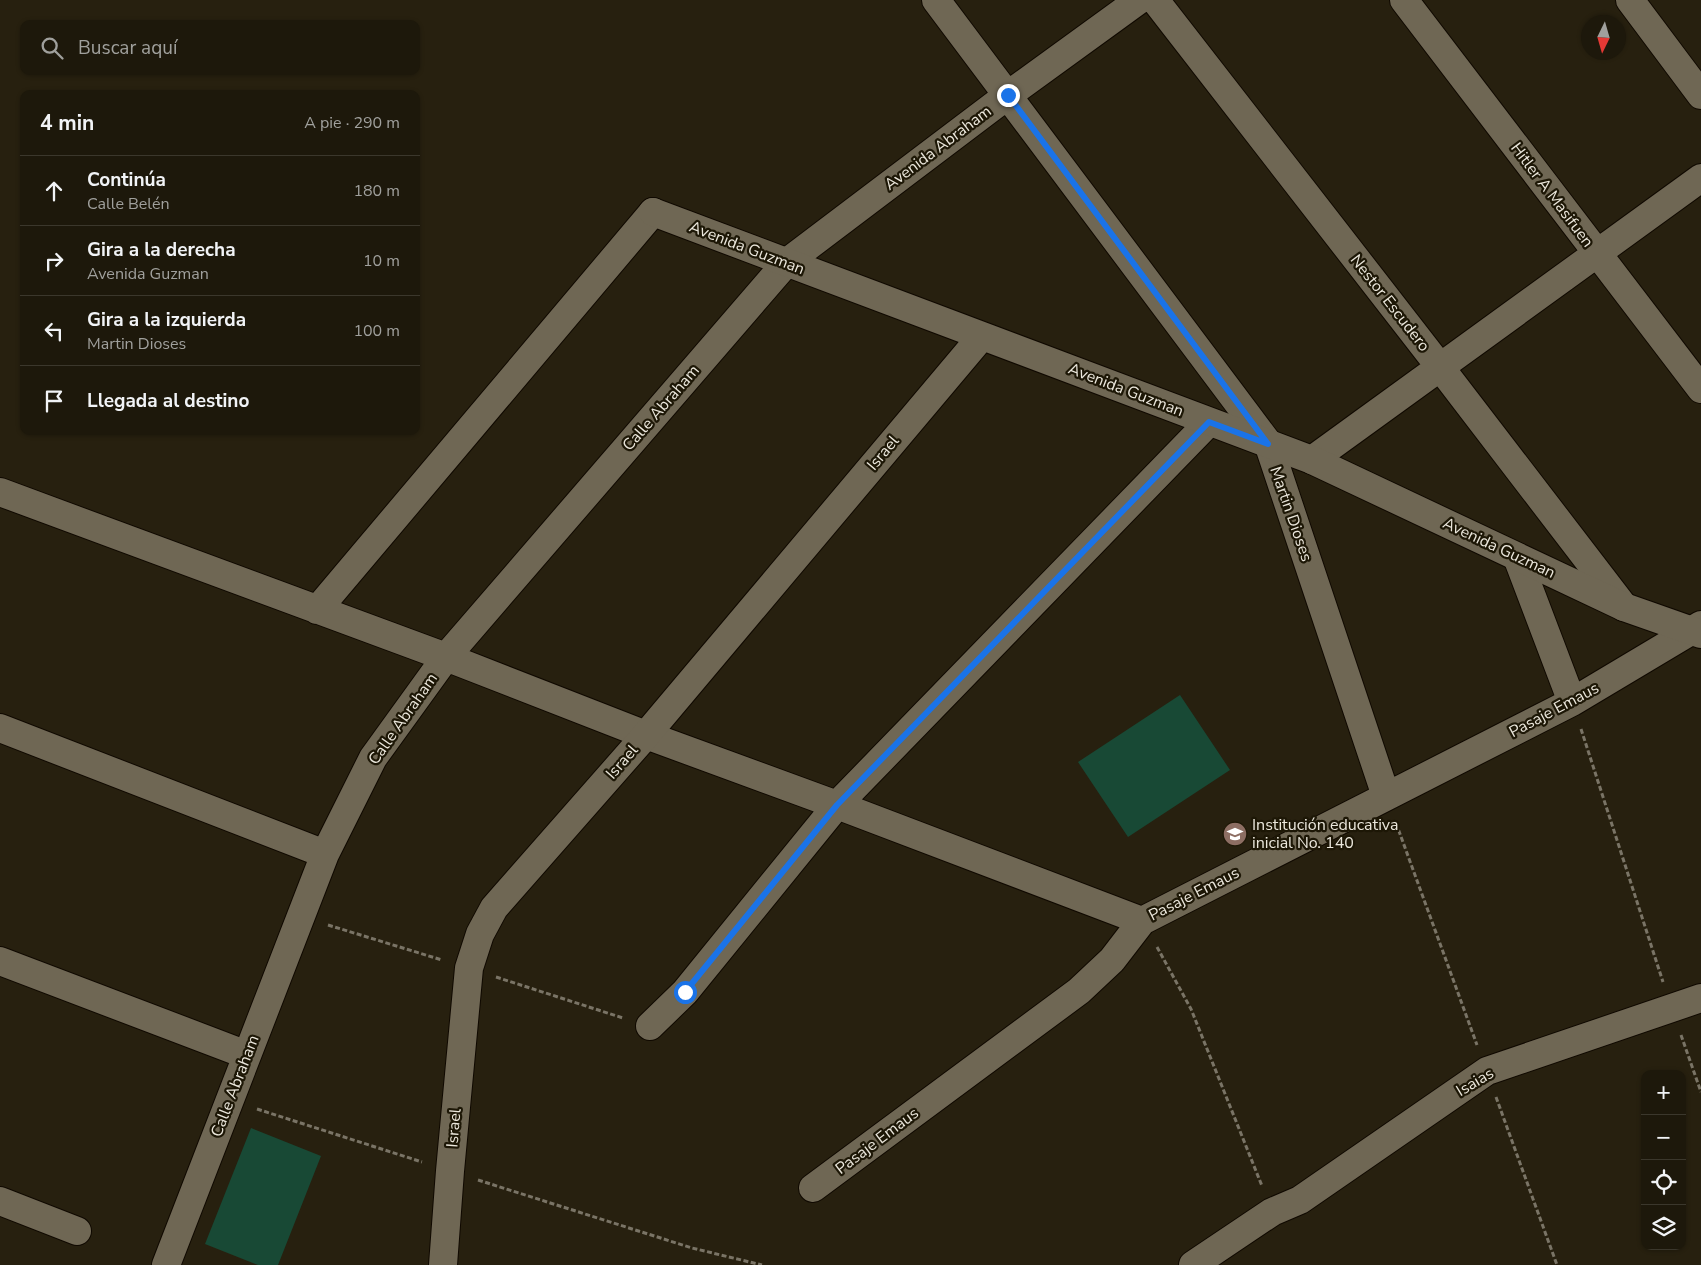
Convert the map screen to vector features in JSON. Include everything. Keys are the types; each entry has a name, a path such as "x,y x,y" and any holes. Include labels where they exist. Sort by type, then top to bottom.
{"street":[{"name":"Martin Dioses","path":"936,0 1268,444 1386,796"},
{"name":"Avenida Abraham","path":"786,262 1008,95 1139,0"},
{"name":"Nestor Escudero","path":"1155,0 1624,607"},
{"name":"Hitler A Masifuen","path":"1404,0 1701,389"},
{"path":"1630,0 1701,95"},
{"path":"1312,460 1701,178"},
{"name":"Avenida Guzman","path":"317,610 653,212 1312,460 1624,607 1698,630"},
{"name":"Calle Abraham","path":"166,1265 325,854 373,758 446,657 786,262"},
{"name":"Israel","path":"443,1265 469,968 480,934 494,908 646,735 982,336"},
{"path":"650,1026 685,992 837,805 1209,422"},
{"path":"0,492 446,657 646,735 1142,920"},
{"path":"1517,557 1572,702"},
{"name":"Pasaje Emaus","path":"813,1188 1078,991 1112,960 1142,920 1572,702 1698,630"},
{"path":"0,728 325,854"},
{"path":"0,961 247,1055"},
{"name":"Isaias","path":"1193,1265 1272,1212 1300,1200 1487,1071 1701,998"},
{"path":"0,1201 77,1231"}],"path":[{"path":"1572,702 1671,1008 1701,1092"},
{"path":"1386,796 1557,1265"},
{"path":"1142,920 1191,1009 1272,1212"},
{"path":"230,1100 692,1248 762,1265"}],"green space":[{"path":"1180,695 1230,770 1128,837 1078,762"},
{"path":"251,1128 321,1156 278,1265 258,1265 205,1244"}],"place":[{"name":"Institución educativa inicial No. 140","path":"1235,834"}],"route":[{"path":"685,992 837,805 1209,422 1268,444 1008,95"}]}
